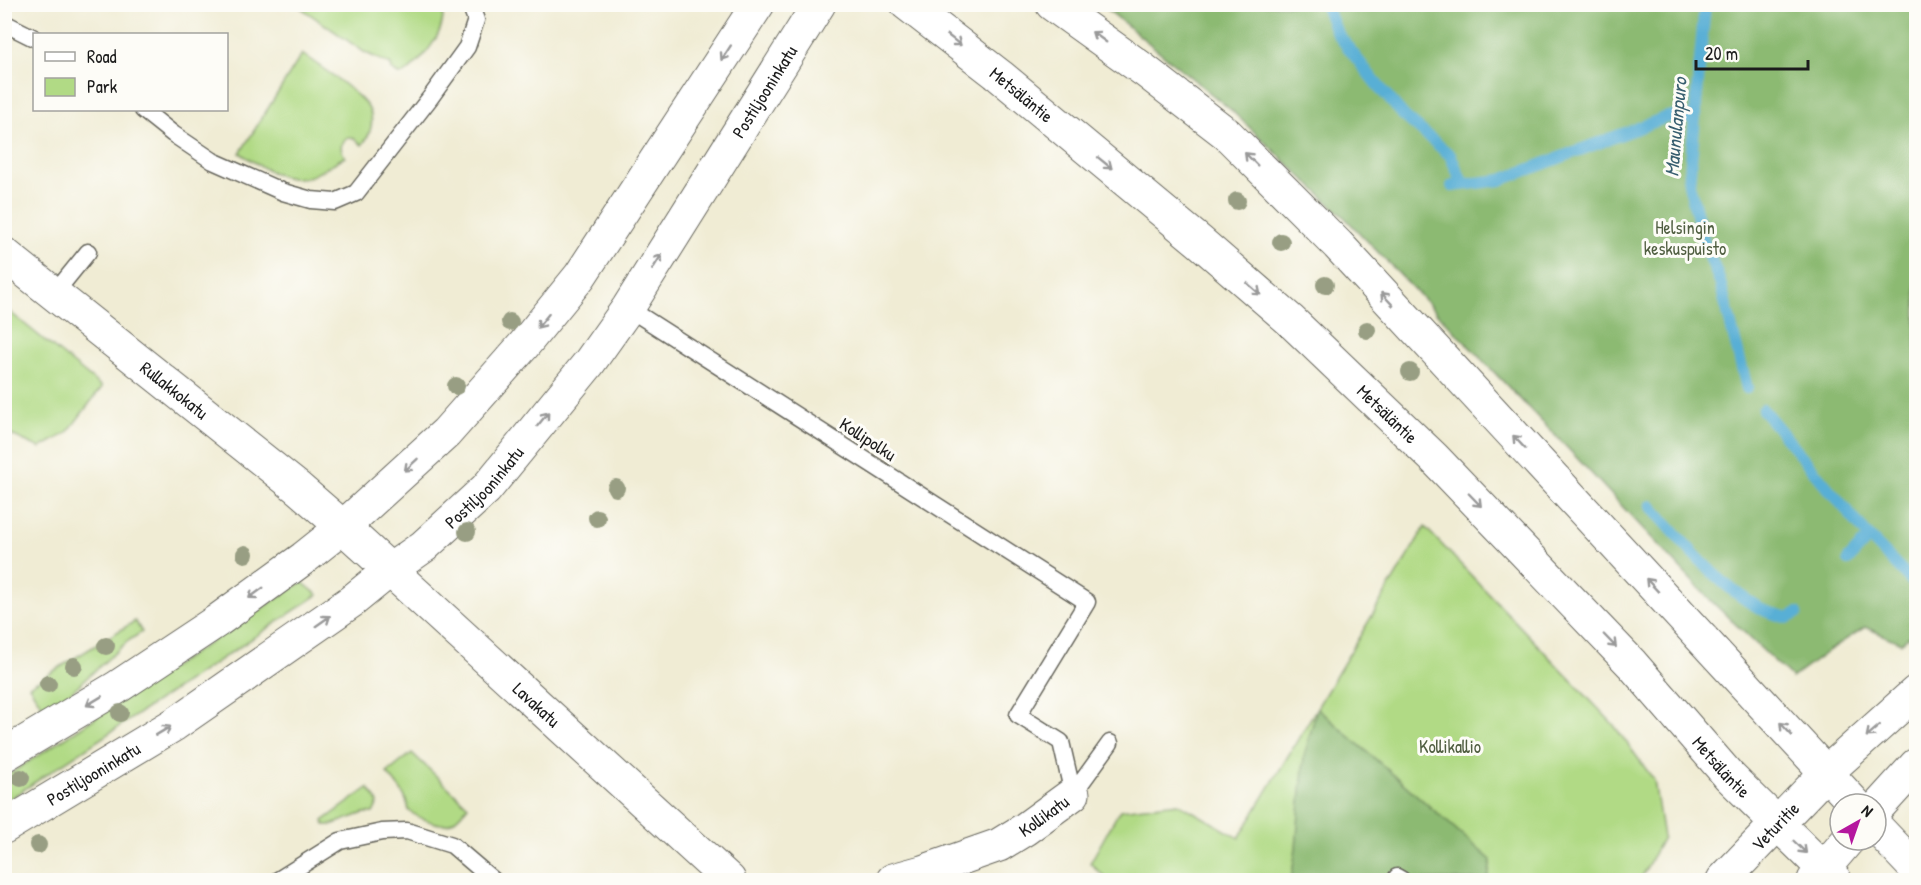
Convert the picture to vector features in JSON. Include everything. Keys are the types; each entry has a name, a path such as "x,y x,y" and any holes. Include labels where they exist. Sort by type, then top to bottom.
{"street":[{"path":"4,755 116,688 217,621 304,558 344,527 446,433 523,346 580,276 758,4"},
{"name":"Postiljooninkatu","path":"4,827 175,724 352,601 440,532 486,489 589,363 628,308 819,4"},
{"name":"Metsäläntie","path":"908,4 1000,76 1200,242 1308,336 1434,458 1632,664 1729,776 1777,824 1824,877"},
{"path":"1052,4 1144,70 1227,134 1338,245 1844,792"},
{"name":"Rullakkokatu","path":"4,254 344,527"},
{"name":"Lavakatu","path":"344,527 729,880"},
{"name":"Veturitie","path":"1723,880 1827,772 1917,692"},
{"path":"1888,795 1917,765"},
{"name":"Kollikatu","path":"893,880 999,845 1073,794"},
{"path":"1888,839 1917,869"},
{"path":"1824,877 1840,852"}],"lane":[{"path":"144,111 213,161 283,192 311,200 335,202 356,193 467,47 476,20 470,4"},
{"path":"4,23 33,38"},
{"path":"54,294 88,252"},
{"name":"Kollipolku","path":"628,308 1087,602"},
{"name":"Kollikatu","path":"1073,794 1061,742 1018,714 1087,602"},
{"path":"1073,794 1110,743"},
{"path":"278,880 340,841 382,832 407,831 452,845 494,880"}],"green space":[{"path":"297,5 442,5 443,13 441,28 429,49 410,70 400,75 392,70 391,65 364,52"},
{"name":"Helsingin keskuspuisto","path":"1102,5 1916,5 1916,630 1901,643 1865,627 1792,678 1708,598 1576,457 1346,219 1231,110"},
{"path":"302,54 358,96 369,109 372,123 362,145 354,138 349,137 344,141 341,146 345,157 313,175 294,178 269,171 240,153"},
{"path":"5,308 102,387 67,433 40,448 5,432"},
{"name":"Kollikallio","path":"1425,527 1613,724 1654,780 1663,837 1640,880 1108,880 1090,863 1120,810 1178,803 1239,838"},
{"path":"302,582 318,595 5,802 5,777"},
{"path":"135,621 142,632 128,641 70,693 44,709 29,686"},
{"path":"1317,708 1491,860 1488,880 1291,880 1304,757"},
{"path":"412,753 468,806 453,822 435,823 409,811 404,795 387,773"},
{"path":"368,788 378,803 373,813 364,813 325,825 323,821"}],"waterway":[{"path":"1325,4 1337,33 1404,116 1450,155 1463,184"},
{"name":"Maunulanpuro","path":"1705,4 1689,184 1704,242 1720,282 1747,388"},
{"path":"1452,186 1501,180 1667,117 1695,117"},
{"path":"1763,410 1869,537 1916,585"},
{"path":"1651,506 1716,576 1745,599 1764,610 1787,618 1797,613"},
{"path":"1848,560 1869,537"}]}
